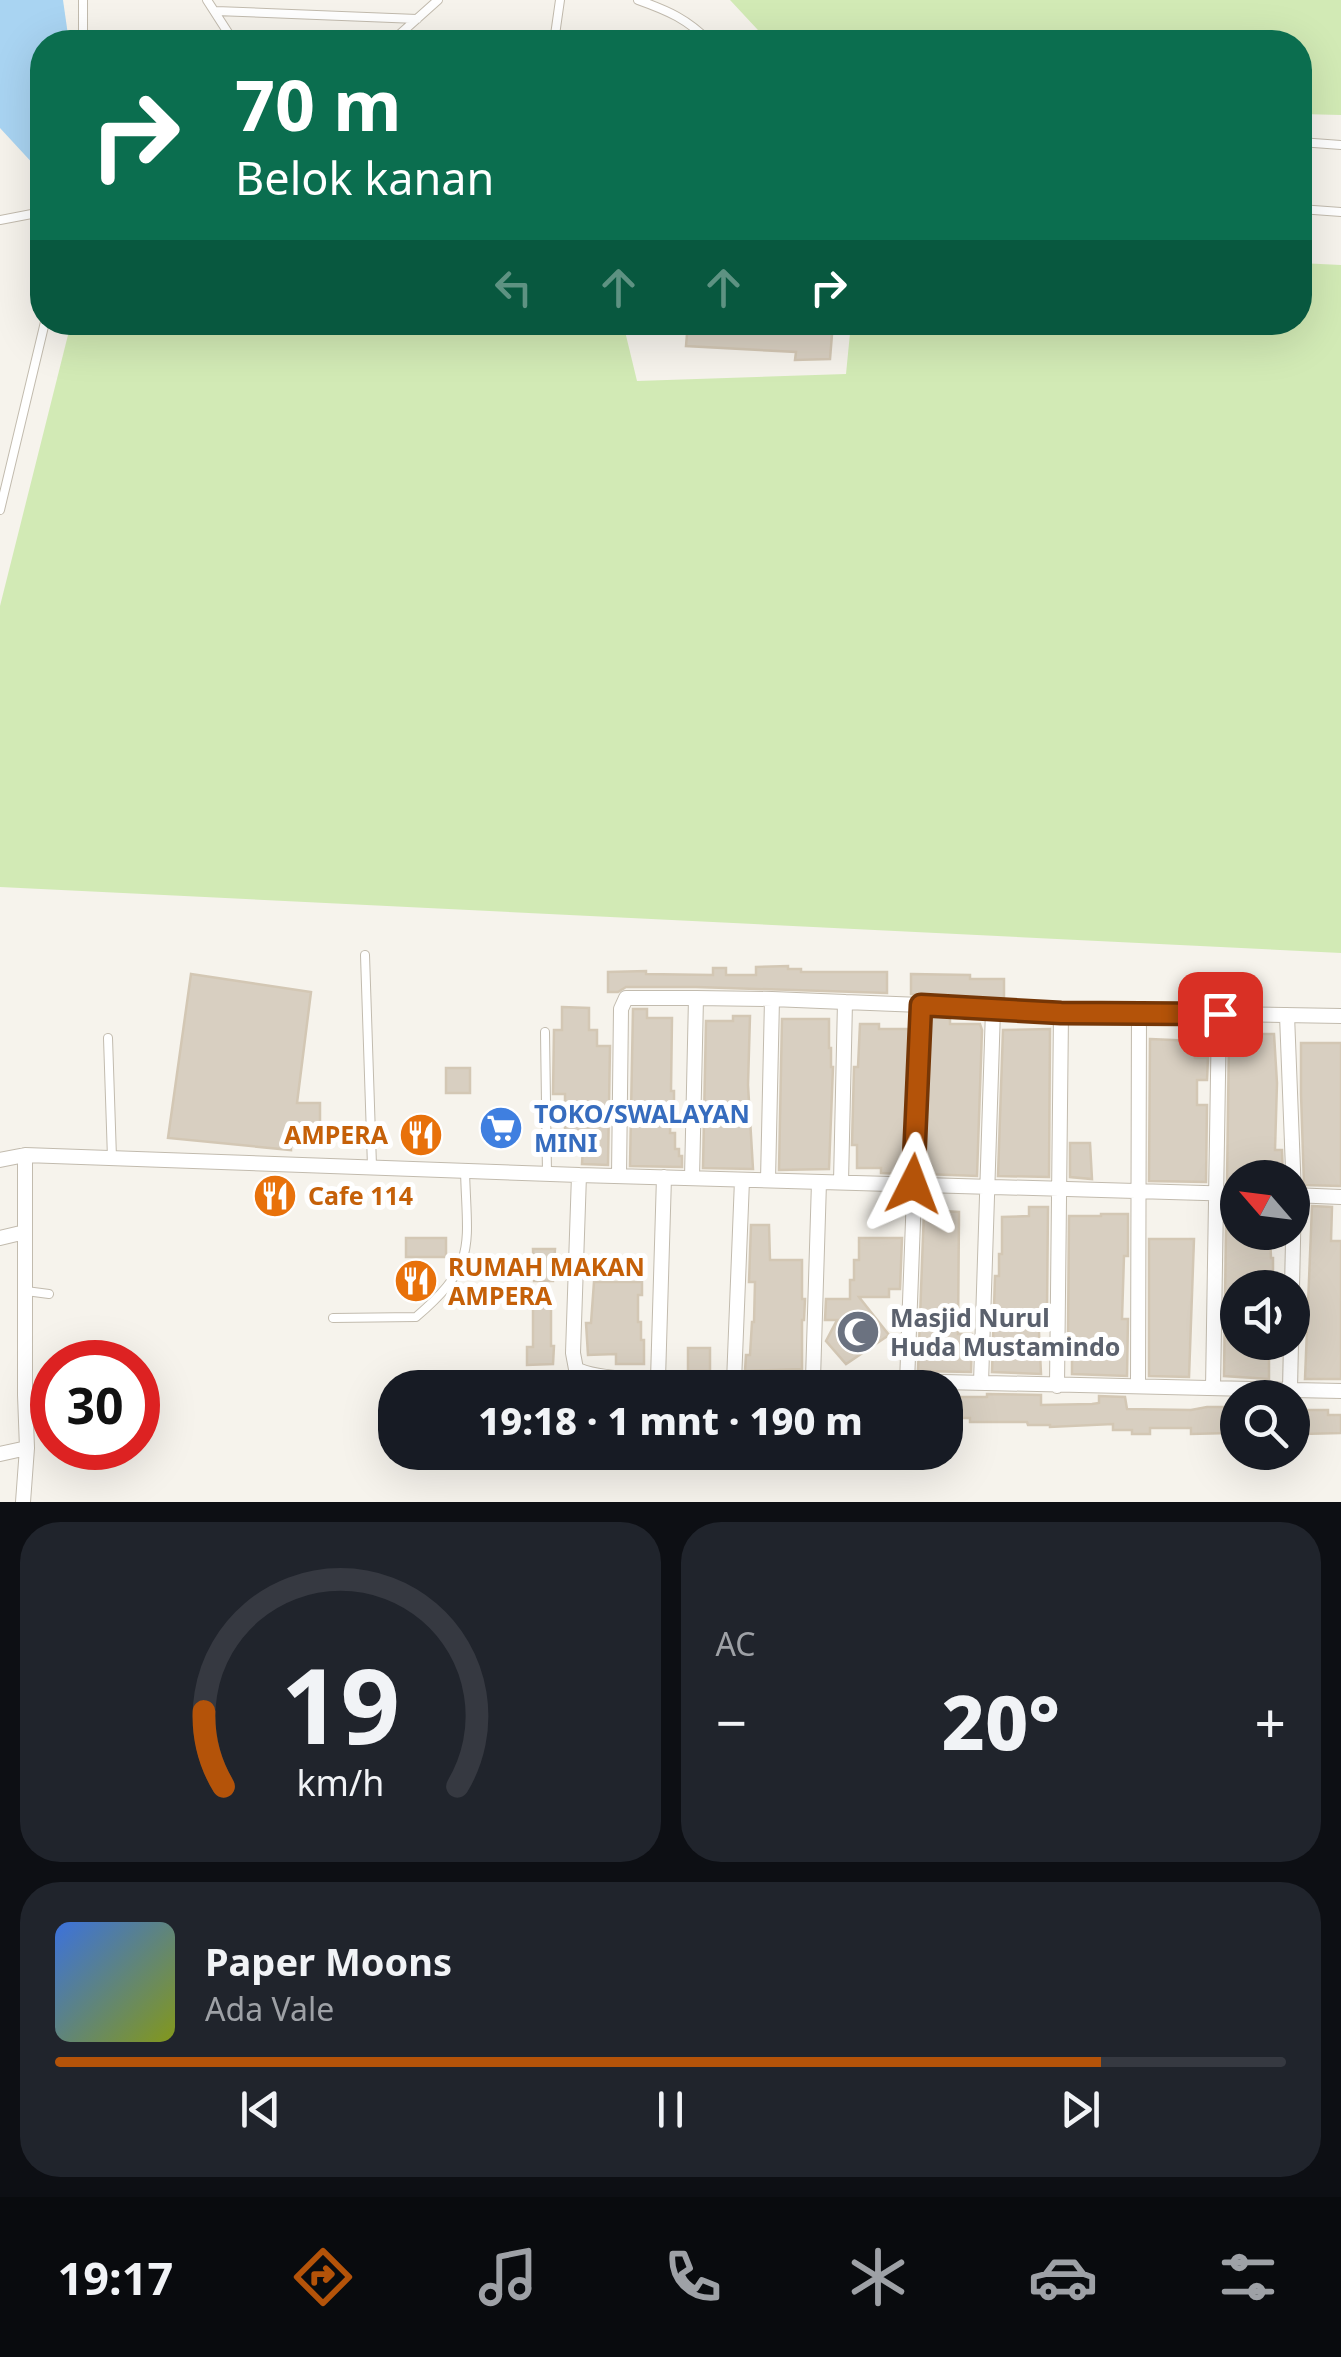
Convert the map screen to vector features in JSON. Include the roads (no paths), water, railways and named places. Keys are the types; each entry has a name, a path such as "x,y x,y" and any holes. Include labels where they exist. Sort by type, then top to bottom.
{"street":[{"path":"619,1176 620,1008 626,998 772,999 1061,1013 1341,1016"},
{"path":"692,1178 696,998"},
{"path":"768,1180 772,999"},
{"path":"841,1182 845,1002"},
{"path":"907,1370 921,1005"},
{"path":"981,1384 994,1010"},
{"path":"1057,1386 1061,1013"},
{"path":"1138,1386 1139,1013"},
{"path":"1213,1388 1220,1014"},
{"path":"1288,1015 1292,1160"},
{"path":"0,1160 25,1155 1220,1193"},
{"path":"23,1502 28,1448 24,1394 25,1155"},
{"path":"578,1370 573,1353 580,1175"},
{"path":"658,1370 664,1177"},
{"path":"734,1370 742,1180"},
{"path":"813,1370 819,1182"},
{"path":"1310,1196 1341,1197"},
{"path":"0,1238 25,1232"},
{"path":"963,1384 1220,1388"},
{"path":"1310,1389 1341,1391"},
{"path":"0,1454 28,1448"}],"lane":[{"path":"83,0 83,30"},
{"path":"208,0 227,30"},
{"path":"405,30 438,0"},
{"path":"556,30 560,0"},
{"path":"638,0 672,12 697,30"},
{"path":"216,11 417,19"},
{"path":"1312,143 1341,146"},
{"path":"1312,210 1341,212"},
{"path":"0,220 30,214"},
{"path":"0,510 42,335"},
{"path":"364,955 372,1166"},
{"path":"545,1032 547,1174"},
{"path":"108,1038 112,1158"},
{"path":"333,1318 416,1317 450,1286 467,1248 464,1171"},
{"path":"26,1291 49,1294"},
{"path":"24,1394 30,1395"}],"water":[{"path":"0,0 63,0 67,30 30,30 30,160 0,128"}],"place":[{"name":"TOKO/SWALAYAN MINI","path":"501,1128"},
{"name":"AMPERA","path":"421,1135"},
{"name":"Cafe 114","path":"275,1196"},
{"name":"RUMAH MAKAN AMPERA","path":"416,1281"},
{"name":"Masjid Nurul Huda Mustamindo","path":"858,1332"}]}
